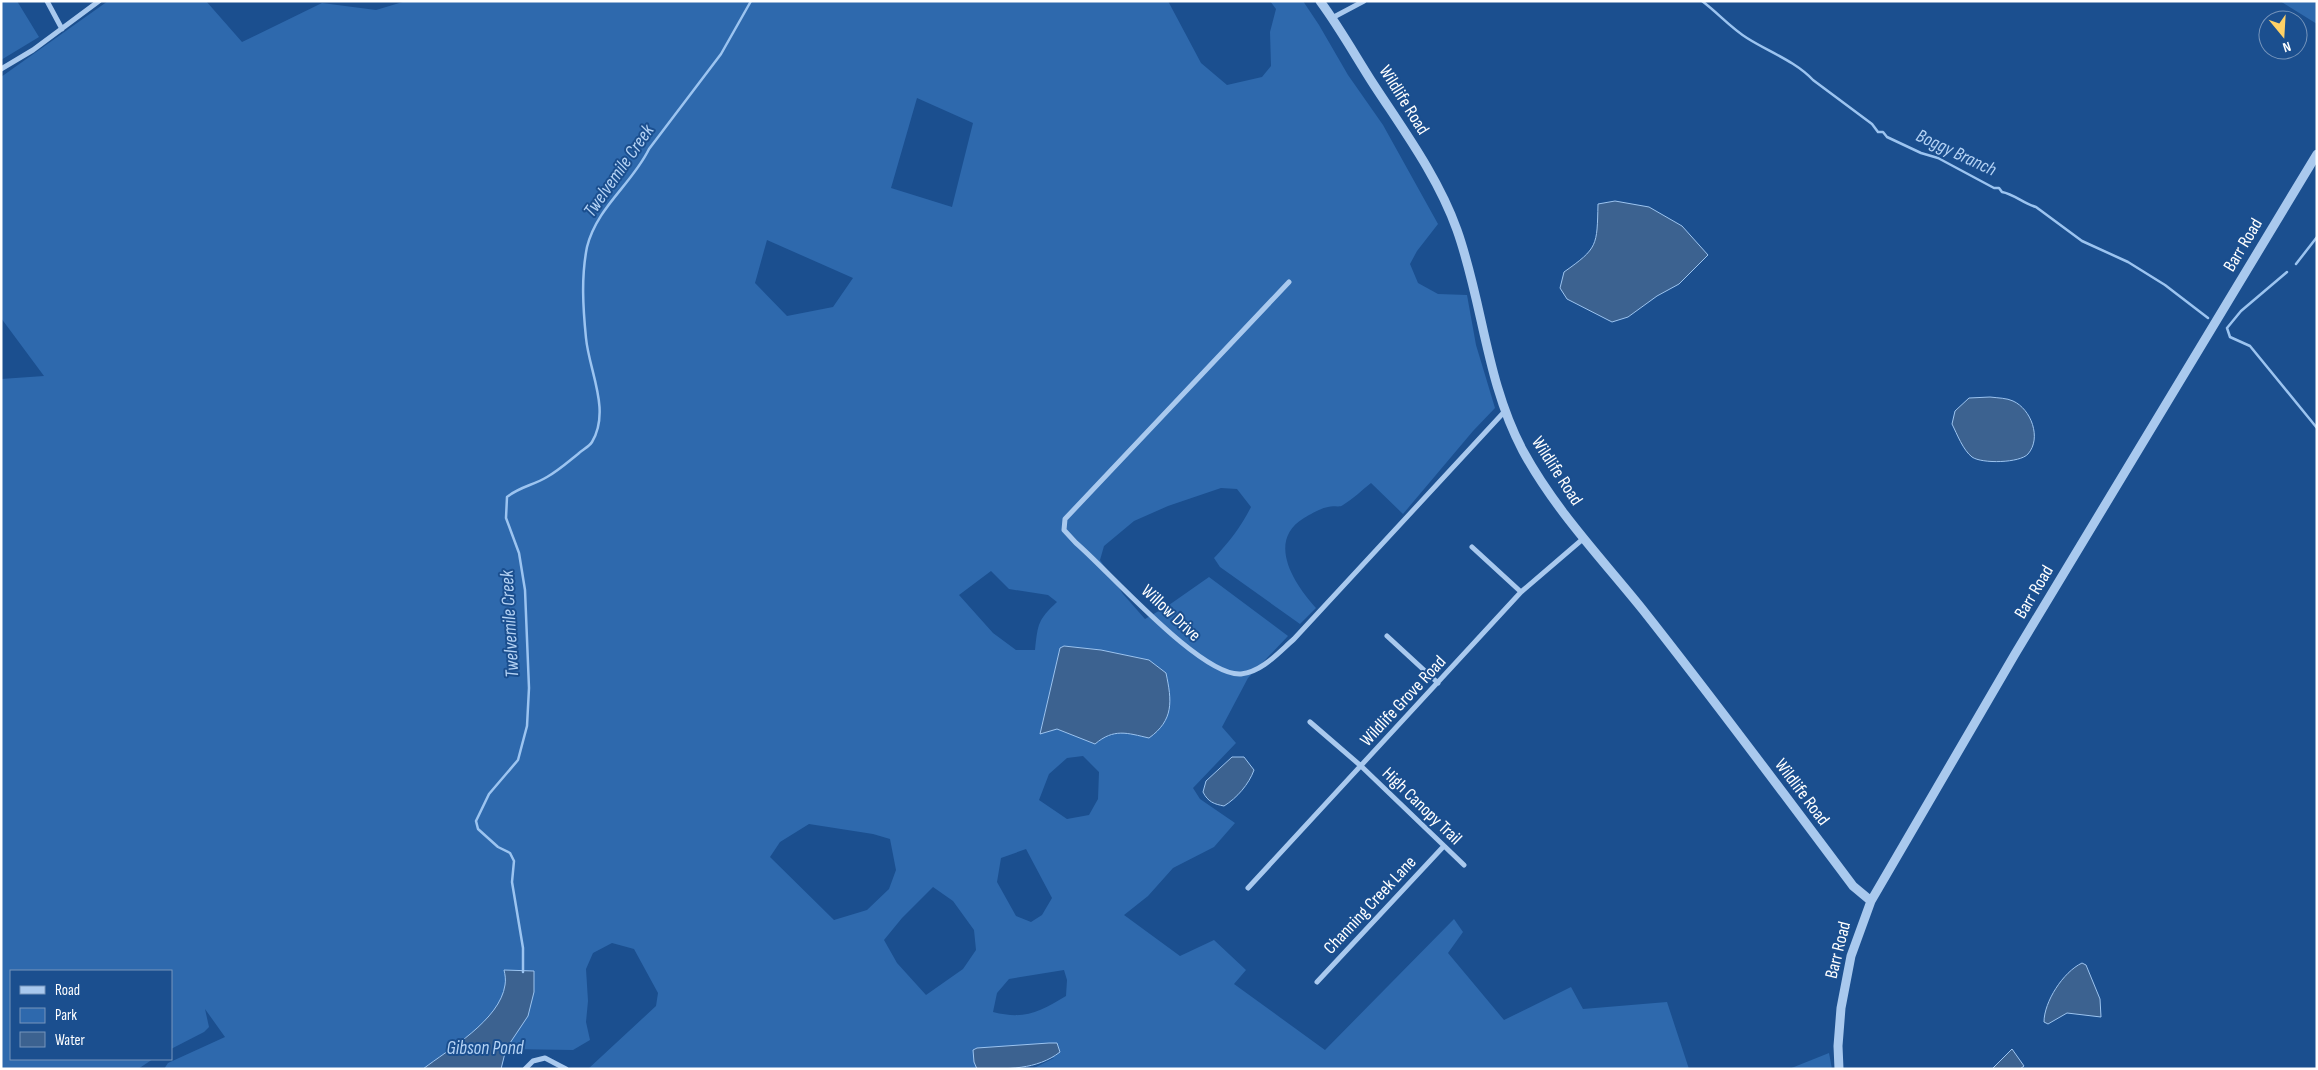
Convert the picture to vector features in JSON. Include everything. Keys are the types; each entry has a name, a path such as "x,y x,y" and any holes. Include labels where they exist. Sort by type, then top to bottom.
{"street":[{"path":"47,1 62,29"},
{"path":"1,69 62,29 100,1"},
{"name":"Wildlife Road","path":"1320,1 1403,127 1439,189 1457,230 1489,361 1505,411 1512,430 1539,477 1584,538 1706,691 1853,886 1870,901"},
{"path":"1332,18 1364,1"},
{"name":"Barr Road","path":"1839,1069 1838,1046 1841,1008 1851,956 1870,901 2015,654 2317,154"},
{"name":"Willow Drive","path":"1289,282 1065,520 1064,530 1076,543 1172,636 1209,663 1225,672 1242,674 1260,667 1274,657 1314,617 1505,411"},
{"name":"Wildlife Grove Road","path":"1248,888 1521,592 1584,538"},
{"path":"1472,546 1521,592"},
{"path":"1387,636 1438,683"},
{"name":"High Canopy Trail","path":"1310,722 1361,766 1464,866"},
{"name":"Channing Creek Lane","path":"1317,982 1443,847"},
{"path":"525,1069 533,1061 545,1058 566,1069"}],"green space":[{"path":"1,1 17,1 39,37 1,60"},
{"path":"108,1 206,1 242,42 322,3 376,10 406,1 1168,1 1201,63 1227,85 1262,77 1271,66 1270,32 1276,9 1270,1 1303,1 1348,75 1383,125 1438,224 1417,251 1410,264 1418,283 1438,294 1467,295 1476,345 1495,408 1473,431 1403,514 1371,483 1343,505 1330,506 1319,510 1304,518 1293,527 1287,538 1285,550 1288,563 1300,587 1316,608 1300,624 1220,567 1214,558 1234,534 1251,507 1237,489 1221,488 1168,506 1134,521 1104,546 1100,560 1123,594 1145,619 1209,577 1288,636 1248,678 1222,727 1236,743 1193,788 1200,799 1235,823 1214,847 1173,868 1148,896 1124,915 1180,956 1214,940 1246,970 1234,984 1325,1050 1454,919 1463,932 1448,953 1504,1020 1571,987 1583,1009 1667,1002 1689,1069 1032,1069 1054,1058 974,1062 977,1069 588,1069 656,1006 658,993 634,949 612,943 593,953 586,969 588,1001 586,1022 590,1040 573,1050 506,1049 501,1069 164,1069 168,1063 225,1037 205,1009 209,1027 204,1032 172,1048 172,970 10,970 10,1060 152,1060 138,1069 1,1069 1,379 44,376 1,318 1,77","holes":["917,98 973,123 952,207 891,188","767,240 853,278 833,307 787,316 755,283","991,571 1009,589 1048,595 1057,602 1042,618 1035,650 1016,650 993,633 959,595","1064,646 1101,650 1149,660 1149,738 1121,733 1108,736 1095,744 1057,729 1040,733 1060,648","1083,756 1099,772 1098,799 1089,815 1067,819 1039,800 1049,774 1067,758","809,824 873,834 890,839 896,870 889,889 867,910 834,920 770,857 780,842","1026,849 1052,898 1042,915 1031,922 1016,916 997,882 1001,858","933,887 953,901 974,930 976,950 963,969 926,995 897,963 884,940 902,918","1064,970 1067,980 1066,996 1040,1010 1023,1015 993,1012 997,993 1009,979"]},
{"path":"2280,1 2317,1 2317,24 2308,18 2308,10 2294,10"},
{"path":"1829,1053 1832,1069 1789,1069"}],"water":[{"path":"1615,201 1649,207 1682,226 1708,255 1679,284 1657,296 1628,317 1612,322 1567,299 1560,288 1564,272 1584,257 1593,245 1596,238 1598,204"},
{"path":"1990,397 2013,401 2025,410 2029,417 2034,432 2034,440 2028,454 2024,457 2001,462 1984,461 1972,457 1960,442 1952,424 1955,411 1969,398"},
{"path":"1064,646 1101,650 1149,660 1166,673 1170,701 1167,717 1163,724 1149,738 1121,733 1108,736 1095,744 1057,729 1040,734 1060,648"},
{"path":"1232,757 1244,757 1254,770 1242,790 1224,806 1212,802 1203,792 1206,781"},
{"path":"2082,963 2086,965 2100,999 2101,1017 2067,1013 2048,1024 2044,1022 2047,1006 2056,988 2068,973"},
{"name":"Gibson Pond","path":"504,970 534,971 534,992 528,1016 506,1049 501,1069 423,1069 472,1033 494,1010 501,998 505,985"},
{"path":"1057,1043 1060,1052 1051,1058 1032,1065 977,1069 974,1062 973,1050 977,1048"},
{"path":"2012,1049 2024,1066 2020,1069 1992,1069"}],"waterway":[{"name":"Twelvemile Creek","path":"523,972 523,948 512,882 514,861 510,853 498,847 478,829 476,821 489,794 518,760 527,726 529,688 525,590 519,553 506,518 507,497 551,475 592,442 600,417 597,390 586,338 583,292 585,258 592,233 607,208 642,162 649,149 721,54 751,1"},
{"name":"Boggy Branch","path":"1702,1 1741,34 1798,67 1872,124 1878,132 1883,132 1887,137 1921,153 1938,158 1994,188 1999,188 2002,192 2036,207 2082,241 2128,262 2165,285 2208,318"},
{"path":"2296,264 2317,237"},
{"name":"Boggy Branch","path":"2287,272 2241,311 2227,328 2230,337 2250,346 2317,428"}]}
